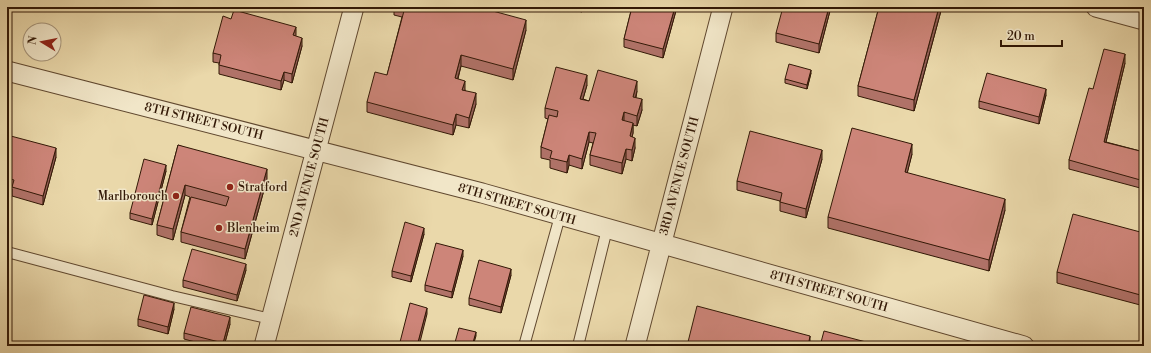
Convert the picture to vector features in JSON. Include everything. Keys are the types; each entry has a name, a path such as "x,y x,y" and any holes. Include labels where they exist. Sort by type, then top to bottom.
{"street":[{"name":"2ND AVENUE SOUTH","path":"264,346 354,7"},
{"name":"3RD AVENUE SOUTH","path":"635,346 723,7"},
{"path":"1096,7 1144,20"},
{"name":"8TH STREET SOUTH","path":"7,71 560,216 1013,344"}],"lane":[{"path":"524,346 560,216"},
{"path":"578,346 607,229"},
{"path":"7,252 172,296 271,319"}],"building":[{"path":"405,7 478,7 526,20 513,69 461,55 455,78 465,81 462,90 476,93 469,118 456,114 453,125 367,102 375,72 387,75"},
{"path":"632,7 675,7 663,49 624,39"},
{"path":"783,7 829,7 819,44 776,33"},
{"path":"879,7 939,7 914,100 858,86"},
{"path":"234,10 296,27 293,35 302,38 292,74 284,72 281,81 219,65 221,55 213,53 223,16 231,19"},
{"path":"1104,49 1125,54 1104,142 1144,152 1144,181 1069,160 1089,88 1093,89"},
{"path":"789,64 811,70 807,85 785,79"},
{"path":"556,67 587,75 580,99 589,101 598,70 637,81 633,97 642,99 637,116 624,112 622,120 633,123 630,136 635,138 632,150 626,149 622,163 590,155 596,133 589,132 582,159 569,155 567,162 550,158 552,151 541,147 549,115 557,117 558,111 545,108"},
{"path":"987,73 1046,89 1039,117 979,101"},
{"path":"852,128 912,144 905,172 1005,199 989,260 828,217"},
{"path":"750,131 822,150 806,209 780,202 782,193 737,181"},
{"path":"7,135 56,148 43,196 12,187 14,180 7,178"},
{"path":"178,145 267,169 245,249 181,232 191,197 226,206 229,197 185,185 173,229 157,225"},
{"path":"144,159 166,165 152,219 130,213"},
{"path":"1073,214 1144,233 1144,296 1057,272"},
{"path":"405,222 424,228 411,276 392,271"},
{"path":"436,243 463,250 452,292 425,285"},
{"path":"192,249 246,264 237,295 183,280"},
{"path":"479,260 511,269 501,307 469,298"},
{"path":"144,295 174,303 168,327 138,319"},
{"path":"410,303 427,308 417,346 399,346"},
{"path":"697,306 810,336 808,346 687,346"},
{"path":"191,307 230,317 223,343 184,333"},
{"path":"459,328 476,332 472,346 454,346"},
{"path":"824,331 866,342 865,346 820,346"}],"place":[{"name":"Stratford","path":"230,187"},
{"name":"Marlborouch","path":"176,196"},
{"name":"Blenheim","path":"219,228"}]}
